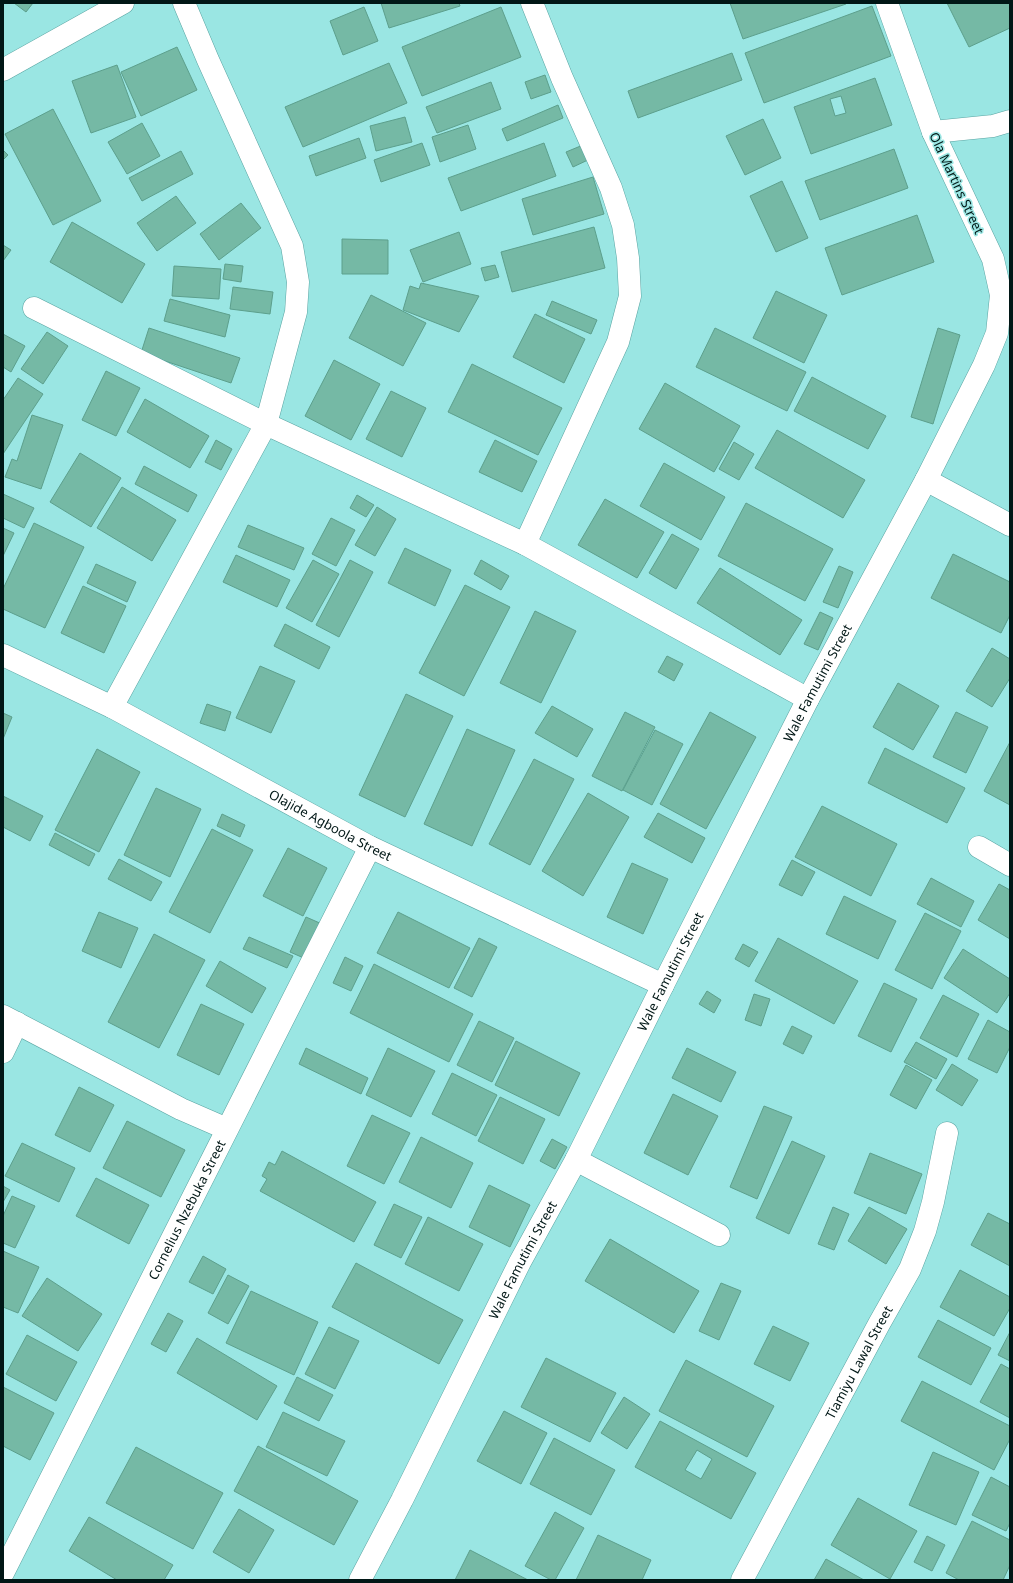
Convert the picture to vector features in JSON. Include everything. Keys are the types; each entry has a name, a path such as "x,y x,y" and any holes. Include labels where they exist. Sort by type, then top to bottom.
{"street":[{"path":"3,70 123,3"},
{"path":"112,708 266,424 296,312 298,282 292,246 208,60 184,3"},
{"path":"525,544 618,342 630,296 628,258 623,224 611,188 562,78 532,3"},
{"name":"Ola Martins Street","path":"886,3 934,132 993,259 1002,295 997,333 984,365"},
{"path":"934,132 993,126 1010,121"},
{"path":"34,308 266,424 525,544 808,699"},
{"name":"Wale Famutimi Street","path":"360,1580 402,1500 520,1262 576,1160 808,699 926,480 984,365"},
{"path":"926,480 1010,525"},
{"name":"Olajide Agboola Street","path":"3,655 112,708 370,847 663,985"},
{"name":"Cornelius Nzebuka Street","path":"3,1573 370,847"},
{"path":"979,847 1010,865"},
{"path":"3,1052 10,1019 181,1109 227,1129"},
{"name":"Tiamiyu Lawal Street","path":"742,1580 910,1269 925,1231 934,1202 947,1133"},
{"path":"576,1160 719,1235"}],"building":[{"path":"14,3 33,3 26,12"},
{"path":"381,3 459,3 460,6 389,28"},
{"path":"730,3 845,3 846,4 743,39"},
{"path":"947,3 1010,3 1010,28 969,47"},
{"path":"872,6 891,56 764,103 745,53"},
{"path":"364,7 378,41 343,55 330,21"},
{"path":"501,7 521,57 422,96 402,47"},
{"path":"177,47 197,90 141,116 121,72"},
{"path":"732,53 742,80 638,118 628,91"},
{"path":"389,63 407,103 303,147 285,107"},
{"path":"117,65 136,117 91,133 72,81"},
{"path":"545,75 551,92 531,99 525,82"},
{"path":"875,78 892,125 811,154 794,107","holes":["841,96 846,113 835,116 830,99"]},
{"path":"491,82 501,109 437,133 426,107"},
{"path":"558,105 563,118 507,141 502,129"},
{"path":"53,109 101,201 53,225 5,134"},
{"path":"405,117 412,142 376,151 370,126"},
{"path":"763,119 781,158 745,175 726,136"},
{"path":"142,123 160,156 127,174 108,142"},
{"path":"468,125 476,149 440,162 432,137"},
{"path":"359,138 366,158 316,176 309,156"},
{"path":"422,143 430,165 381,182 374,160"},
{"path":"544,143 556,176 461,211 448,178"},
{"path":"583,145 590,159 573,167 566,152"},
{"path":"894,149 908,188 820,220 805,181"},
{"path":"3,150 8,155 3,160"},
{"path":"181,151 193,174 142,201 129,178"},
{"path":"593,177 604,214 533,235 522,199"},
{"path":"782,181 808,238 776,252 750,196"},
{"path":"176,196 196,223 157,251 137,223"},
{"path":"241,203 261,228 219,260 200,234"},
{"path":"917,215 934,262 842,295 825,248"},
{"path":"72,222 145,264 122,303 50,262"},
{"path":"594,227 605,268 512,292 501,252"},
{"path":"459,232 471,264 423,282 410,250"},
{"path":"342,239 388,240 388,274 342,274"},
{"path":"3,245 11,250 3,261"},
{"path":"225,264 243,266 241,282 223,279"},
{"path":"495,265 499,277 485,281 481,268"},
{"path":"174,266 221,269 219,299 172,296"},
{"path":"421,283 479,296 459,332 403,310 410,286 419,289"},
{"path":"233,287 273,292 270,314 230,309"},
{"path":"776,291 827,315 804,363 753,338"},
{"path":"371,295 426,323 403,366 349,338"},
{"path":"170,299 230,315 225,337 164,321"},
{"path":"552,301 597,320 591,334 546,315"},
{"path":"535,314 585,339 564,383 513,357"},
{"path":"149,328 240,358 231,383 141,353"},
{"path":"715,328 806,372 787,411 696,367"},
{"path":"938,328 960,335 933,424 911,417"},
{"path":"47,332 68,346 43,384 21,369"},
{"path":"3,334 25,346 11,372 3,367"},
{"path":"334,360 380,384 351,440 305,416"},
{"path":"472,364 562,408 538,455 448,412"},
{"path":"106,371 140,388 116,436 82,420"},
{"path":"812,377 886,416 868,449 794,411"},
{"path":"18,378 43,394 3,454 3,400"},
{"path":"665,383 740,426 714,472 639,429"},
{"path":"391,391 426,408 402,457 366,439"},
{"path":"145,399 209,436 190,468 127,432"},
{"path":"32,415 63,425 41,489 5,477 12,459 17,461"},
{"path":"777,430 865,480 843,518 755,468"},
{"path":"216,440 232,449 221,470 205,462"},
{"path":"495,440 537,461 522,492 479,472"},
{"path":"734,442 754,454 739,480 719,469"},
{"path":"80,453 121,478 91,527 50,502"},
{"path":"664,463 725,497 701,540 640,506"},
{"path":"144,466 197,495 188,512 135,484"},
{"path":"122,487 176,520 152,561 97,528"},
{"path":"3,494 34,508 24,528 3,518"},
{"path":"357,495 374,505 366,517 350,508"},
{"path":"605,499 664,532 637,578 578,545"},
{"path":"746,503 833,549 805,601 718,556"},
{"path":"377,507 396,519 375,556 355,545"},
{"path":"331,518 355,530 336,566 312,554"},
{"path":"34,523 84,547 45,628 3,609 3,589"},
{"path":"248,525 304,548 294,570 238,547"},
{"path":"3,528 14,533 3,556"},
{"path":"672,534 699,549 676,589 649,573"},
{"path":"405,548 451,570 435,606 388,583"},
{"path":"953,554 1010,582 1010,615 1001,633 931,598"},
{"path":"236,555 290,580 277,607 223,582"},
{"path":"313,560 339,574 312,622 286,608"},
{"path":"350,560 373,572 339,637 316,625"},
{"path":"481,560 509,576 501,590 474,574"},
{"path":"96,564 136,582 127,602 87,583"},
{"path":"839,566 853,572 838,608 823,602"},
{"path":"720,568 802,620 780,655 697,603"},
{"path":"465,585 510,607 464,696 419,673"},
{"path":"83,586 126,606 104,653 61,633"},
{"path":"535,611 576,631 541,703 500,683"},
{"path":"820,612 833,618 818,650 804,644"},
{"path":"285,624 330,647 319,669 274,646"},
{"path":"992,648 1010,659 1010,678 992,707 966,691"},
{"path":"667,656 683,664 674,681 658,672"},
{"path":"260,666 295,681 271,733 236,718"},
{"path":"898,683 939,706 913,750 873,727"},
{"path":"406,694 453,716 405,817 359,795"},
{"path":"207,704 231,712 225,731 200,723"},
{"path":"552,706 593,729 577,757 535,733"},
{"path":"625,712 655,727 622,791 592,776"},
{"path":"710,712 756,737 706,829 660,804"},
{"path":"956,712 988,727 966,773 933,757"},
{"path":"3,713 12,717 3,739"},
{"path":"467,729 515,750 472,846 424,824"},
{"path":"655,730 683,744 652,805 623,790"},
{"path":"1010,742 1010,805 984,791"},
{"path":"885,748 965,788 947,823 868,783"},
{"path":"97,749 140,772 99,852 55,830"},
{"path":"534,759 574,779 530,865 489,844"},
{"path":"156,788 201,809 170,877 124,855"},
{"path":"588,793 629,817 583,896 542,871"},
{"path":"3,796 43,816 30,841 3,827"},
{"path":"822,806 897,844 871,896 795,857"},
{"path":"658,813 705,838 692,863 644,837"},
{"path":"222,814 245,825 240,837 217,826"},
{"path":"212,829 253,850 210,933 169,912"},
{"path":"55,833 95,854 89,866 49,845"},
{"path":"288,848 327,868 303,916 263,896"},
{"path":"119,859 162,882 151,901 108,879"},
{"path":"792,860 815,872 802,896 779,885"},
{"path":"632,863 668,879 643,934 607,917"},
{"path":"931,878 974,901 961,927 917,904"},
{"path":"999,884 1010,890 1010,939 978,920"},
{"path":"844,896 896,921 878,959 826,934"},
{"path":"99,912 138,928 121,968 82,951"},
{"path":"398,912 470,948 449,988 377,953"},
{"path":"925,913 961,931 932,989 895,970"},
{"path":"306,917 322,924 306,959 290,952"},
{"path":"154,934 205,960 159,1048 108,1022"},
{"path":"249,937 293,956 287,968 243,949"},
{"path":"479,938 497,947 472,997 454,988"},
{"path":"778,938 858,981 834,1024 755,981"},
{"path":"743,944 758,952 749,967 735,959"},
{"path":"963,949 1010,979 1010,993 997,1013 944,978"},
{"path":"345,957 363,966 351,991 333,983"},
{"path":"220,961 266,988 252,1013 206,986"},
{"path":"374,964 473,1014 449,1062 350,1013"},
{"path":"884,983 917,999 891,1052 858,1036"},
{"path":"707,991 721,1000 714,1013 699,1004"},
{"path":"754,994 770,999 761,1026 745,1020"},
{"path":"943,995 979,1014 957,1057 920,1038"},
{"path":"201,1004 244,1024 219,1075 177,1055"},
{"path":"988,1020 1010,1032 1010,1047 997,1073 968,1059"},
{"path":"479,1021 514,1038 492,1082 457,1065"},
{"path":"792,1026 812,1036 803,1054 783,1044"},
{"path":"516,1041 580,1073 559,1116 495,1085"},
{"path":"916,1042 947,1059 936,1079 904,1062"},
{"path":"306,1048 368,1078 361,1094 299,1064"},
{"path":"388,1048 435,1071 411,1117 366,1095"},
{"path":"687,1048 736,1072 721,1102 672,1078"},
{"path":"952,1064 978,1080 962,1106 936,1090"},
{"path":"906,1065 932,1080 916,1109 890,1095"},
{"path":"452,1073 497,1095 476,1136 432,1114"},
{"path":"79,1087 114,1105 90,1152 55,1135"},
{"path":"673,1094 718,1116 688,1175 644,1153"},
{"path":"500,1097 545,1119 523,1164 478,1141"},
{"path":"764,1106 792,1117 757,1199 730,1187"},
{"path":"372,1115 410,1133 384,1184 347,1166"},
{"path":"127,1121 185,1150 161,1197 103,1168"},
{"path":"421,1137 473,1163 451,1208 399,1182"},
{"path":"552,1139 567,1147 555,1169 540,1161"},
{"path":"792,1141 825,1156 789,1234 756,1218"},
{"path":"22,1143 75,1168 59,1202 5,1176"},
{"path":"282,1151 376,1202 354,1242 260,1191 267,1179 262,1176 269,1162 275,1165"},
{"path":"870,1153 922,1174 906,1214 854,1193"},
{"path":"96,1178 149,1205 129,1244 76,1216"},
{"path":"489,1185 530,1205 510,1247 469,1227"},
{"path":"3,1186 10,1190 3,1202"},
{"path":"12,1196 35,1206 15,1248 3,1243 3,1216"},
{"path":"394,1204 422,1217 401,1258 374,1245"},
{"path":"833,1207 849,1214 834,1250 818,1244"},
{"path":"869,1207 907,1229 886,1264 848,1241"},
{"path":"988,1213 1010,1224 1010,1266 971,1245"},
{"path":"428,1217 483,1244 459,1291 405,1264"},
{"path":"610,1239 699,1291 674,1333 585,1281"},
{"path":"3,1251 39,1267 18,1313 3,1307"},
{"path":"203,1256 226,1269 213,1294 189,1282"},
{"path":"356,1263 463,1320 439,1364 332,1307"},
{"path":"960,1270 1010,1297 1010,1308 994,1336 940,1307"},
{"path":"228,1275 249,1286 228,1324 208,1313"},
{"path":"47,1278 102,1314 78,1351 22,1316"},
{"path":"721,1283 741,1291 719,1340 699,1331"},
{"path":"251,1291 318,1322 294,1375 226,1343"},
{"path":"168,1313 183,1321 166,1352 151,1344"},
{"path":"938,1320 991,1348 971,1385 918,1357"},
{"path":"773,1326 809,1343 790,1381 754,1364"},
{"path":"329,1327 359,1341 335,1389 305,1374"},
{"path":"1010,1332 1010,1361 998,1355"},
{"path":"27,1335 77,1362 56,1401 6,1374"},
{"path":"197,1338 277,1386 257,1420 177,1373"},
{"path":"546,1358 616,1393 590,1442 521,1407"},
{"path":"686,1360 774,1406 747,1457 659,1411"},
{"path":"1001,1364 1010,1369 1010,1418 980,1402"},
{"path":"297,1377 333,1395 319,1421 284,1403"},
{"path":"922,1381 1010,1426 1010,1439 994,1470 901,1421"},
{"path":"3,1387 54,1413 30,1460 3,1446"},
{"path":"624,1397 650,1414 627,1449 601,1433"},
{"path":"504,1411 547,1433 521,1484 477,1461"},
{"path":"283,1412 345,1441 327,1476 266,1447"},
{"path":"660,1421 756,1473 731,1519 635,1467","holes":["697,1450 712,1459 701,1479 685,1470"]},
{"path":"554,1438 615,1470 591,1515 530,1484"},
{"path":"258,1446 358,1501 334,1545 234,1491"},
{"path":"136,1447 223,1493 193,1549 106,1503"},
{"path":"933,1452 979,1472 956,1525 909,1505"},
{"path":"991,1477 1010,1487 1010,1523 1006,1531 972,1515"},
{"path":"858,1498 917,1531 890,1579 831,1545"},
{"path":"239,1509 274,1530 249,1573 213,1552"},
{"path":"555,1512 584,1528 555,1580 551,1580 525,1566"},
{"path":"89,1517 173,1565 164,1580 117,1580 69,1551"},
{"path":"972,1521 1010,1540 1010,1565 1003,1580 959,1580 946,1573"},
{"path":"598,1535 651,1560 642,1580 576,1580"},
{"path":"927,1536 945,1545 932,1571 914,1562"},
{"path":"470,1550 528,1580 455,1580"},
{"path":"826,1559 864,1580 814,1580"}]}
